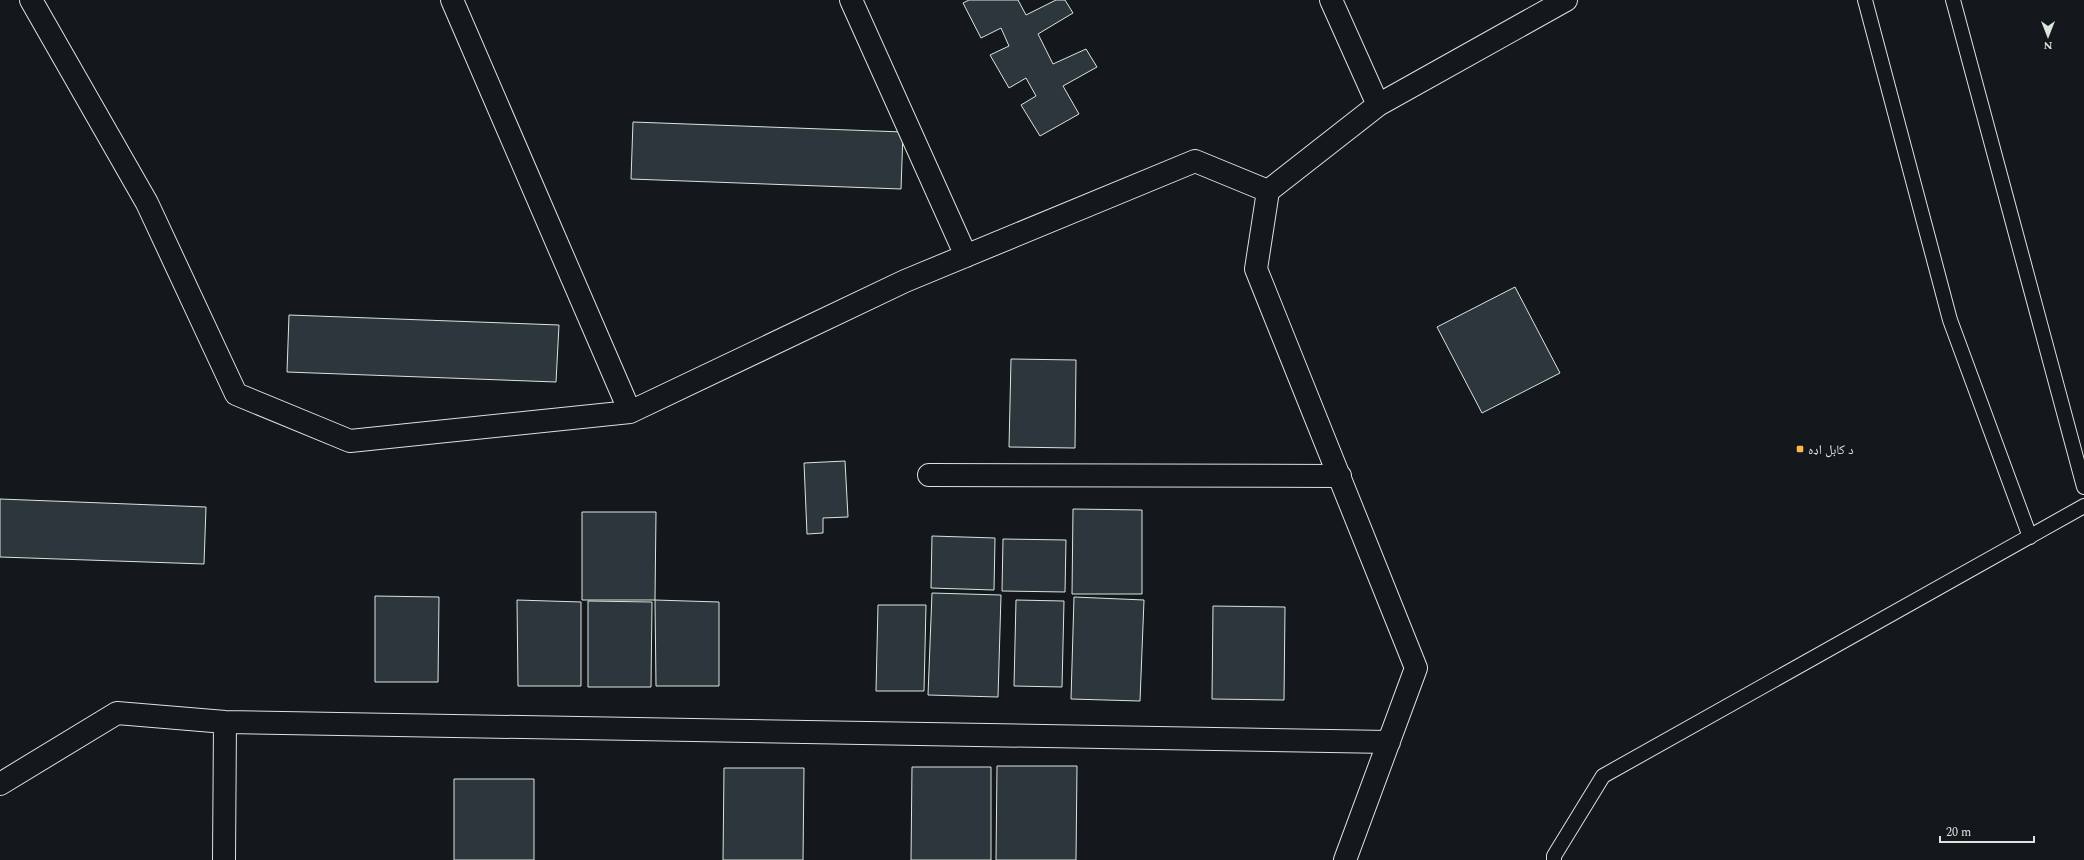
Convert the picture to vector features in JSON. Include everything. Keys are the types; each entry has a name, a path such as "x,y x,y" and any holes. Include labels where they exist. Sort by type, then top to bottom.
{"street":[{"path":"31,0 146,203 236,394 350,441 630,412 905,281 1195,161 1268,191"},
{"path":"452,0 630,412"},
{"path":"851,0 966,256"},
{"path":"1331,0 1378,106"},
{"path":"1345,860 1416,668 1256,269 1268,191 1378,106 1566,0"},
{"path":"929,475 1340,476"},
{"path":"0,784 117,713 225,722 1389,742"},
{"path":"224,860 225,722"}],"lane":[{"path":"1865,0 1950,320 2030,537"},
{"path":"1953,0 2084,487"},
{"path":"1554,860 1554,856 1603,776 2084,506"}],"building":[{"path":"969,0 1018,0 1026,15 1056,0 1065,0 1073,13 1038,34 1053,64 1086,49 1097,67 1063,86 1079,114 1040,136 1021,105 1036,96 1026,78 1009,88 990,55 1009,46 1001,28 981,38 963,3"},
{"path":"633,122 903,132 901,189 631,179"},
{"path":"1515,287 1560,373 1482,413 1437,327"},
{"path":"289,315 559,325 556,382 287,372"},
{"path":"1011,359 1076,360 1075,448 1009,447"},
{"path":"845,461 848,517 823,518 823,533 807,534 804,463"},
{"path":"0,499 206,507 204,564 0,557"},
{"path":"1073,509 1142,510 1142,594 1072,594"},
{"path":"582,512 656,512 655,600 582,600"},
{"path":"932,536 995,538 994,590 931,588"},
{"path":"1003,539 1066,540 1065,592 1002,591"},
{"path":"932,593 1001,595 998,697 928,695"},
{"path":"375,596 439,597 438,682 375,682"},
{"path":"1074,597 1144,600 1140,701 1071,699"},
{"path":"517,600 581,602 581,686 518,686"},
{"path":"655,600 719,602 719,686 656,686"},
{"path":"1016,600 1064,601 1062,687 1014,686"},
{"path":"588,601 652,602 651,687 588,687"},
{"path":"878,605 926,605 924,691 876,691"},
{"path":"1213,606 1285,607 1284,700 1212,699"},
{"path":"997,766 1077,766 1076,860 996,860"},
{"path":"912,767 991,767 991,860 911,860"},
{"path":"724,768 804,768 803,860 723,860"},
{"path":"454,779 534,779 534,860 454,860"}],"place":[{"name":"د کابل اډه","path":"1800,449"}]}
